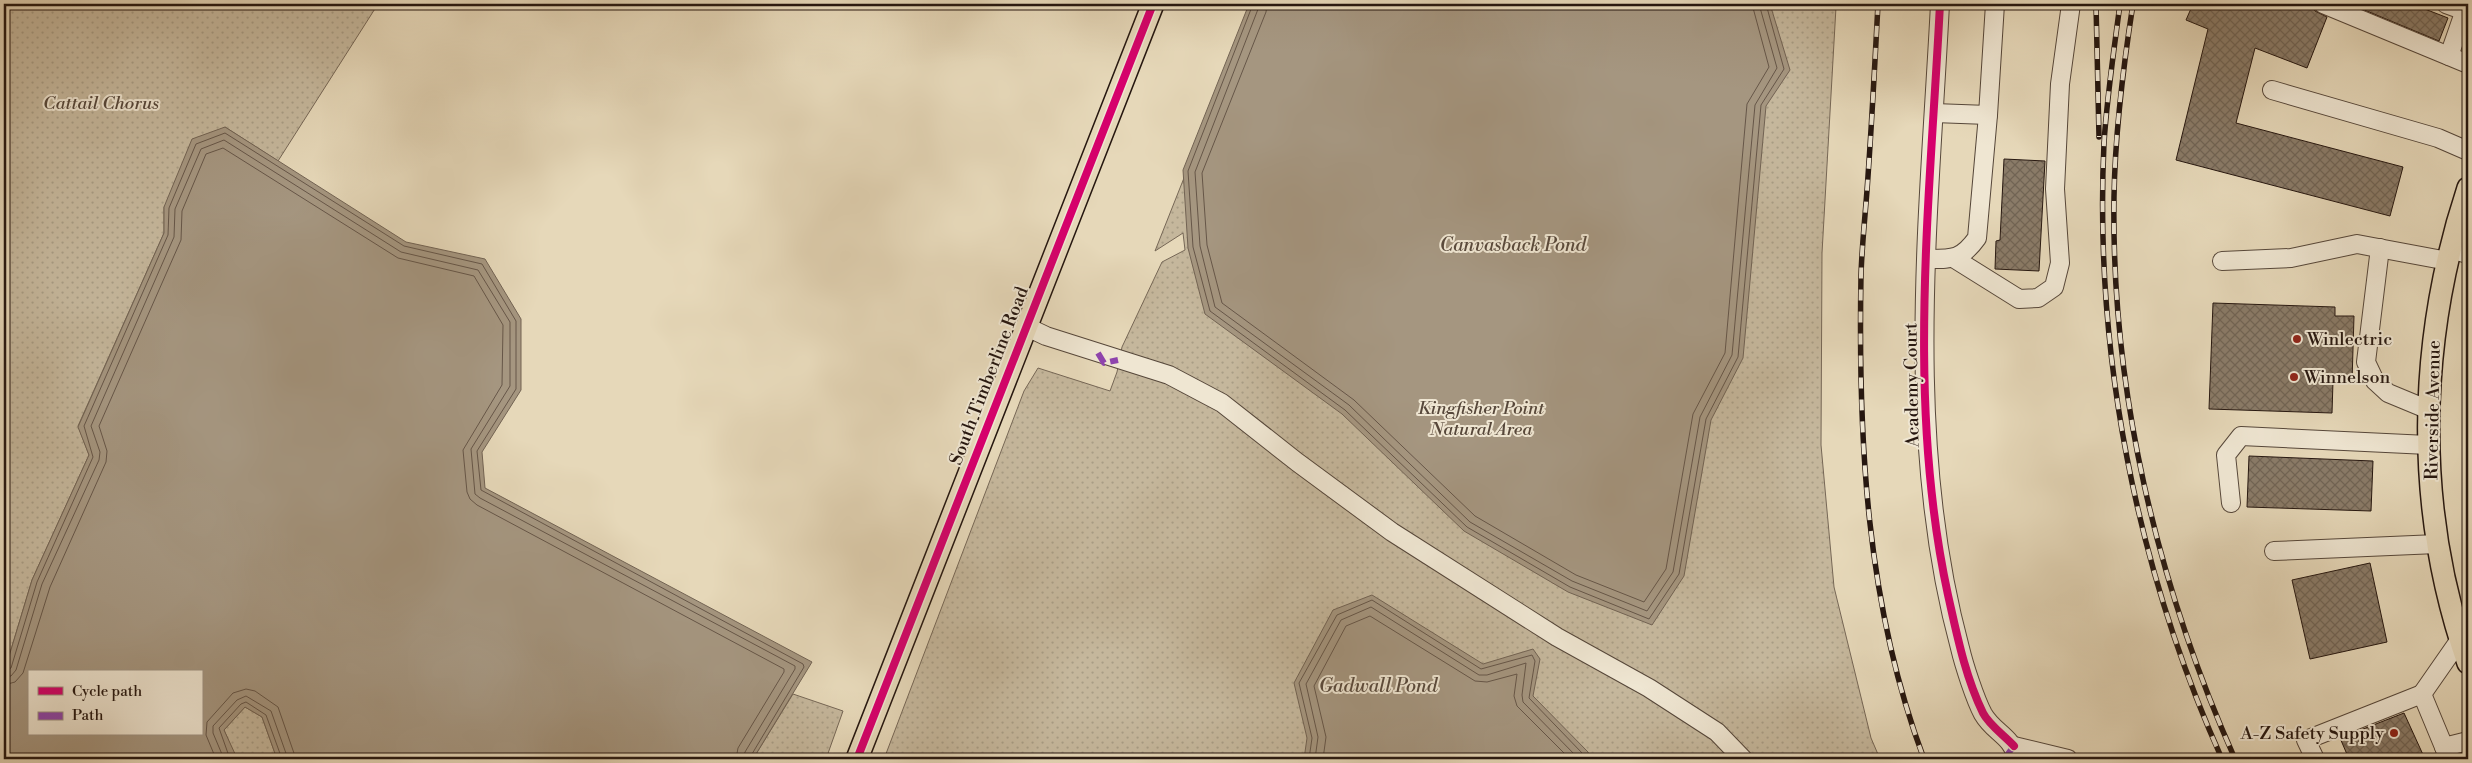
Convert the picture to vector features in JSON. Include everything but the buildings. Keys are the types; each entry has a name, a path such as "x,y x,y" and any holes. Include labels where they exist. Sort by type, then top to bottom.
{"main road":[{"name":"South Timberline Road","path":"857,759 1025,326 1153,4"},
{"name":"Riverside Avenue","path":"2468,188 2455,255 2434,333 2428,445 2437,544 2468,663"}],"street":[{"name":"Academy Court","path":"1940,4 1927,259 1924,395 1932,504 1942,565 1960,649 1984,715 2016,753"},
{"path":"1955,259 1970,248 1977,238 1988,115 1995,4"},
{"path":"1927,259 1955,259 2019,299 2038,298 2054,288 2060,263 2055,188 2060,84 2071,4"},
{"path":"2323,4 2468,64"},
{"path":"2446,4 2467,11 2450,56"},
{"path":"2272,90 2438,138 2468,151"},
{"path":"1934,113 1988,115"},
{"path":"2222,261 2291,258 2357,244 2455,255"},
{"path":"2380,248 2366,362 2375,381 2388,393 2429,410"},
{"path":"1025,326 1046,336 1169,375 1222,403 1392,532 1557,637 1649,688 1709,727 1744,759"},
{"path":"2231,503 2226,454 2241,436 2428,445"},
{"path":"2274,551 2437,544"},
{"path":"2315,759 2306,740 2422,694 2461,638"},
{"path":"2422,694 2447,753 2468,741"},
{"path":"2016,753 2068,759"}],"green space":[{"name":"Cattail Chorus","path":"4,4 378,4 278,161 225,127 164,207 164,233 78,426 89,455 32,580 4,673"},
{"name":"Kingfisher Point Natural Area","path":"1253,4 1787,4 1836,7 1822,253 1821,445 1834,587 1871,738 1880,759 884,759 1024,391 1038,368 1110,391 1117,372 1122,347 1162,262 1185,250 1183,233 1155,251"},
{"path":"793,694 843,711 826,759 753,759"},
{"path":"245,707 262,717 277,759 235,759 224,730"}],"water":[{"name":"Canvasback Pond","path":"1249,4 1770,4 1790,70 1766,106 1743,358 1711,420 1684,576 1652,625 1568,592 1464,531 1342,414 1205,314 1188,248 1183,170"},
{"path":"225,127 406,242 485,259 521,319 521,390 482,452 485,488 812,662 753,759 277,759 262,717 245,707 224,730 236,756 235,759 4,759 4,673 32,580 89,455 78,427 164,233 164,207 192,139"},
{"name":"Gadwall Pond","path":"1372,595 1483,664 1533,649 1540,659 1533,696 1588,752 1590,759 1304,759 1307,738 1294,683 1333,610"}],"railway":[{"path":"1878,4 1861,275 1861,398 1864,459 1878,581 1889,641 1905,701 1924,759"},
{"path":"2096,4 2099,137"},
{"path":"2120,4 2104,143 2103,222 2106,301 2114,380 2127,458 2144,535 2166,611 2192,686 2222,759"},
{"path":"2133,4 2120,100 2114,197 2115,269 2121,342 2130,413 2144,485 2162,555 2207,693 2235,759"}],"marked path":[{"path":"1098,353 1104,363 1118,360"},
{"path":"2004,759 2014,746"}],"cycle path":[{"path":"857,759 1153,4"},
{"path":"1940,4 1924,301 1924,375 1928,449 1935,522 1948,595 1966,670 1983,713 1993,726 2014,746"}],"place":[{"name":"Winlectric","path":"2297,339"},
{"name":"Winnelson","path":"2294,377"},
{"name":"A-Z Safety Supply","path":"2394,733"}]}
